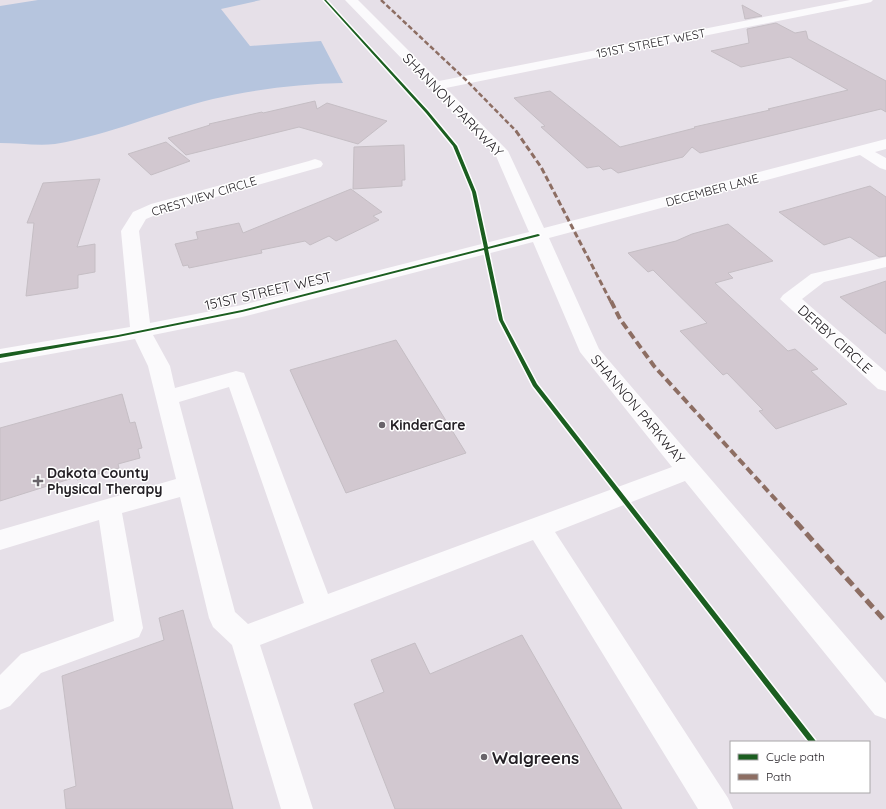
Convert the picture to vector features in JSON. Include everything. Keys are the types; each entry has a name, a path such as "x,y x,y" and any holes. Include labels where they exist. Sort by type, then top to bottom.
{"street":[{"name":"SHANNON PARKWAY","path":"351,0 503,154 590,352 886,705"},
{"name":"151ST STREET WEST","path":"435,86 867,0"},
{"name":"DECEMBER LANE","path":"538,235 886,144"},
{"path":"862,150 886,165"},
{"name":"CRESTVIEW CIRCLE","path":"141,332 130,232 139,216 156,208 314,164"},
{"name":"151ST STREET WEST","path":"0,356 141,332 249,309 538,235"},
{"name":"DERBY CIRCLE","path":"886,262 818,278 790,299 886,384"},
{"path":"141,332 159,366 223,618 244,638 297,809"},
{"path":"166,398 236,378 320,610"},
{"path":"244,638 539,528 688,470"},
{"path":"0,540 188,485"},
{"path":"0,696 31,663 129,628 109,507"},
{"path":"539,528 717,809"}],"water":[{"path":"38,0 261,0 221,9 250,46 321,41 343,83 278,88 229,95 193,104 95,135 55,144 35,145 0,143 0,6"}],"building":[{"path":"742,5 762,16 745,19"},
{"path":"776,23 795,33 806,31 808,39 886,81 886,112 881,109 700,153 692,147 683,157 618,173 611,168 603,170 599,166 587,168 541,127 545,126 514,98 550,91 620,147 695,128 694,127 770,110 768,109 848,90 790,57 741,67 711,51 749,43 747,29"},
{"path":"315,101 317,109 327,103 387,121 358,144 299,127 186,155 168,138 210,125 209,124"},
{"path":"166,142 190,161 151,175 128,154"},
{"path":"404,145 405,180 402,180 402,186 353,189 354,147"},
{"path":"100,179 77,247 95,244 95,272 78,275 78,288 26,296 34,223 27,223 43,183"},
{"path":"870,186 886,197 886,256 879,257 850,237 824,245 779,212"},
{"path":"351,189 382,212 373,216 379,220 336,241 329,236 310,245 305,241 261,250 262,253 189,268 188,265 183,266 175,244 198,239 196,232 239,223 243,233"},
{"path":"728,224 773,261 728,273 733,278 715,283 788,351 795,349 818,369 811,371 847,404 776,429 759,411 763,410 727,373 723,375 680,331 707,323 653,270 648,272 628,253 676,241 692,234"},
{"path":"886,281 886,334 840,297"},
{"name":"KinderCare","path":"396,340 466,453 346,493 290,370"},
{"path":"122,394 130,423 135,422 142,448 138,449 140,458 118,464 119,468 77,480 76,477 0,501 0,428"},
{"path":"183,610 233,809 66,809 64,790 76,786 62,676 164,640 159,618"},
{"name":"Walgreens","path":"522,635 622,809 395,809 354,704 384,692 371,660 415,643 430,674"}],"marked path":[{"path":"381,0 466,80 517,132 541,167 620,319 654,366 886,622"}],"cycle path":[{"path":"325,0 427,112 455,146 474,192 501,320 535,385 812,741"},
{"path":"0,356 118,336 242,311 538,235"}],"place":[{"name":"KinderCare","path":"382,425"},
{"name":"Dakota County Physical Therapy","path":"38,481"},
{"name":"Walgreens","path":"484,757"}]}
